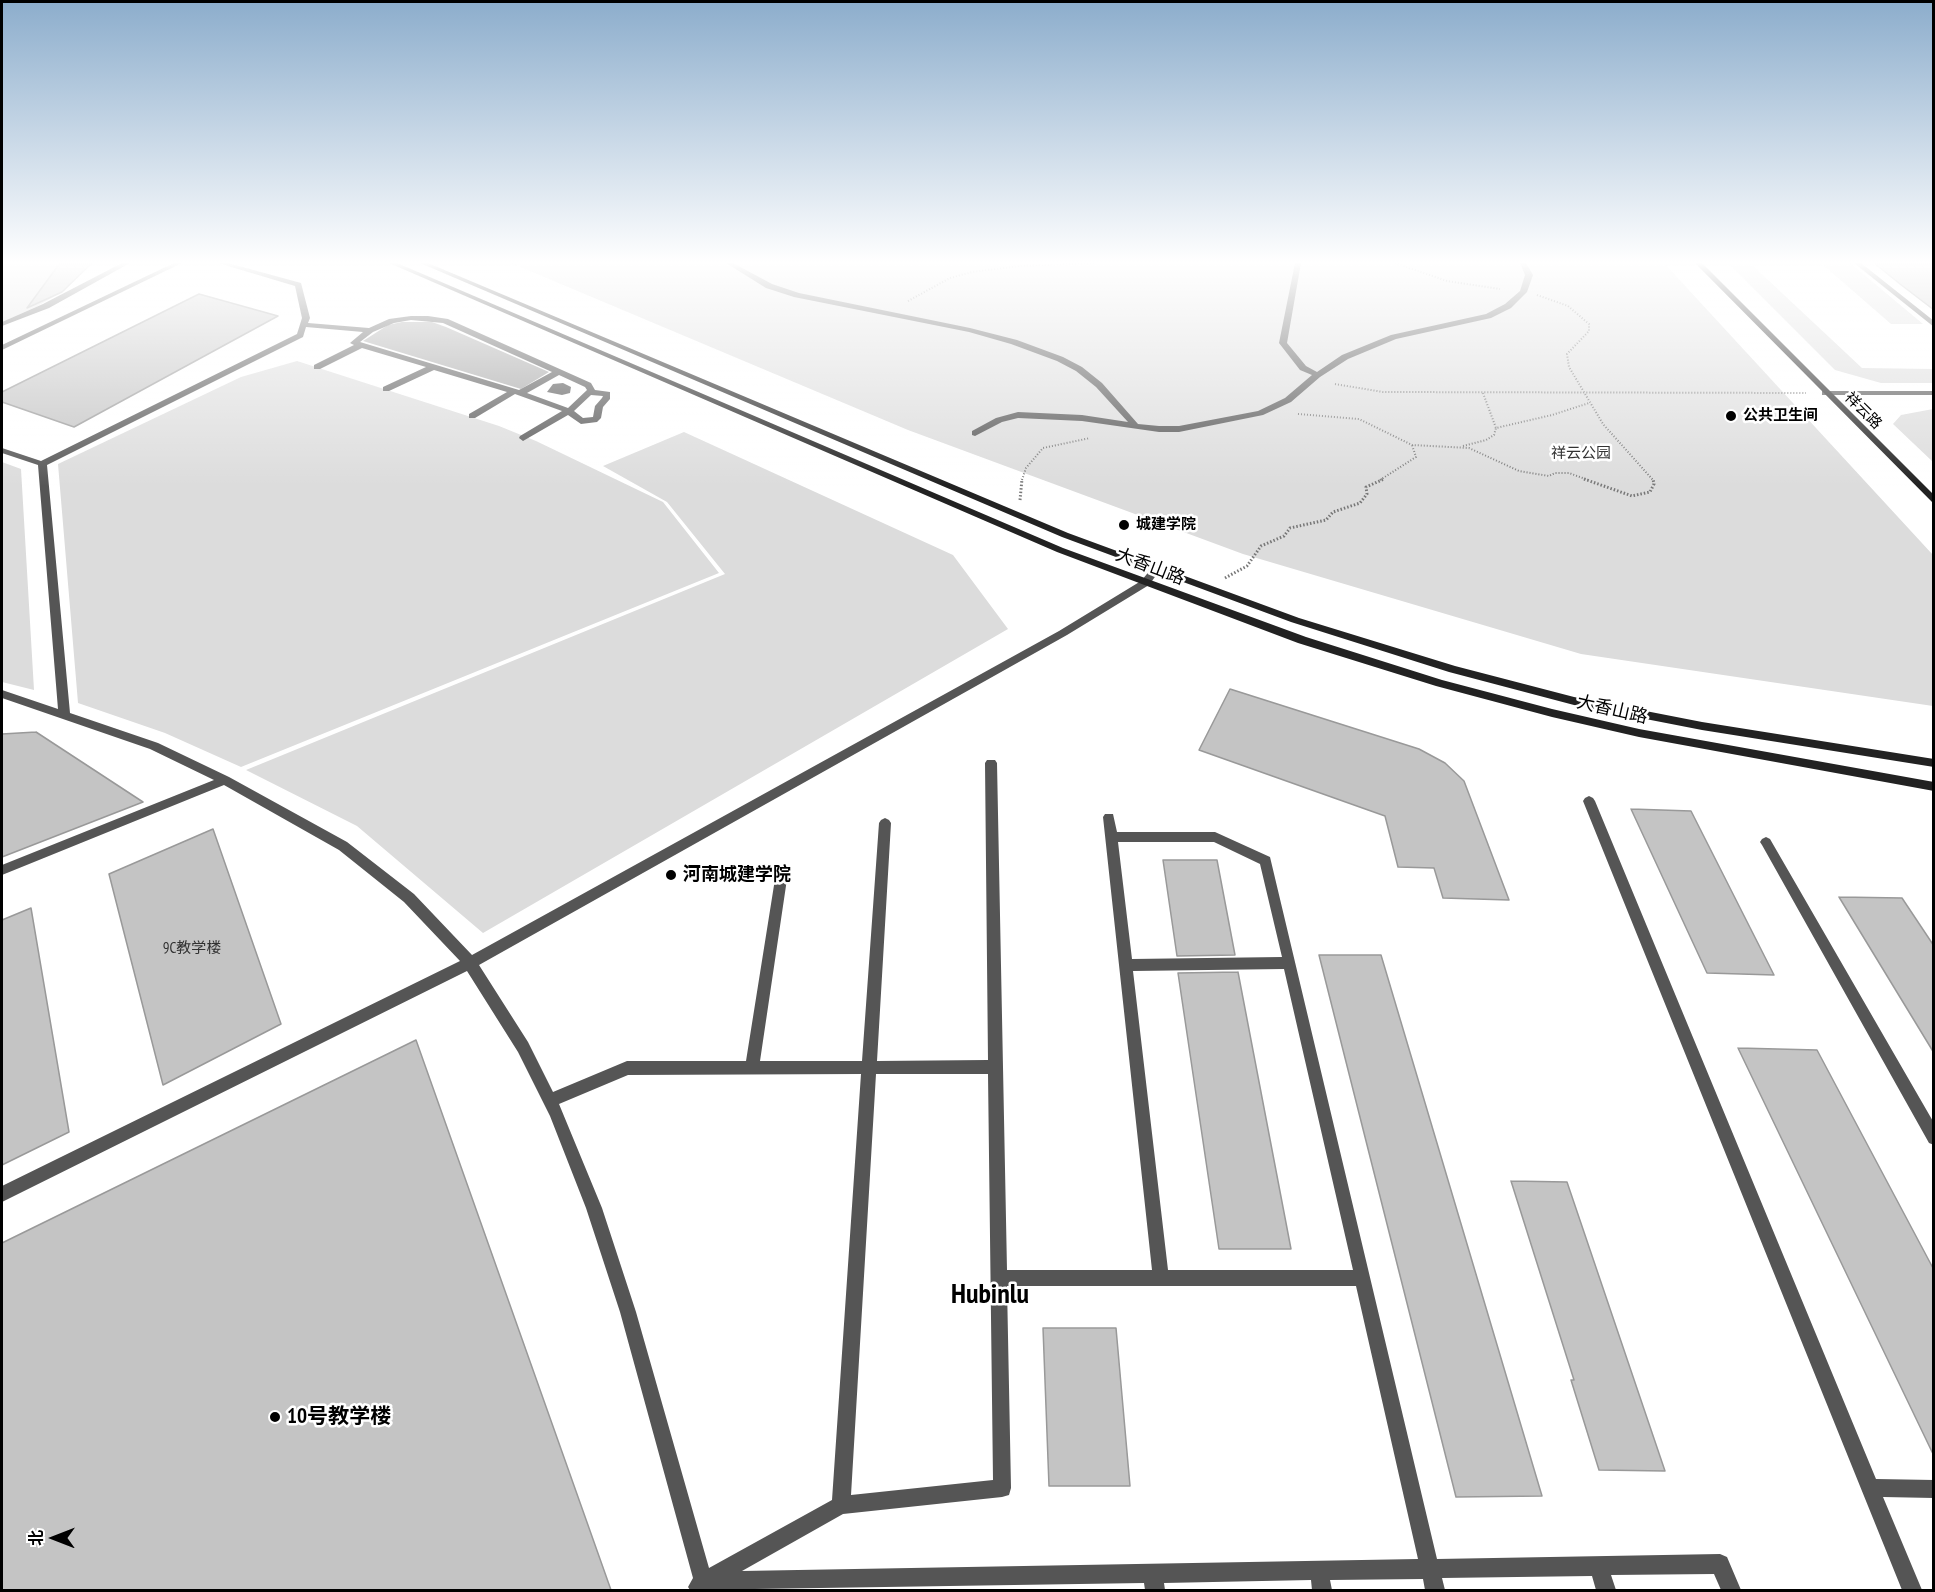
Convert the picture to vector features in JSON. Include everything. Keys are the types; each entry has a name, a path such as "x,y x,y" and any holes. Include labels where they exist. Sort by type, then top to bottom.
{"main road":[{"name":"大香山路","path":"565,337 1060,550 1302,640 1506,702 1639,733 1934,787"},
{"name":"大香山路","path":"599,337 1019,515 1155,570 1294,620 1402,654 1574,701 1702,726 1934,763"},
{"name":"祥云路","path":"1771,337 1934,501"}],"street":[{"path":"2,348 25,337"},
{"path":"2,450 42,464 295,337"},
{"path":"317,367 357,337"},
{"path":"481,337 578,380 588,385 591,390 569,411 524,438"},
{"path":"997,337 1060,359 1079,369 1099,385 1136,426"},
{"path":"1284,337 1283,343 1303,368 1317,375"},
{"path":"975,433 999,420 1036,414 1179,429 1251,415 1278,406 1317,375 1345,357 1393,337"},
{"path":"351,341 517,392 569,411 581,421 588,422 597,418 597,410 604,403 607,394 586,395 565,389 553,390 540,400"},
{"path":"386,389 433,367"},
{"path":"472,416 558,372"},
{"path":"565,389 578,380"},
{"path":"539,382 553,390"},
{"path":"1825,393 1934,393"},
{"path":"42,464 64,714"},
{"path":"2,1194 470,963 1063,633 1145,583 1155,570"},
{"path":"2,693 154,746 225,780 343,846 409,898 470,963 523,1047 550,1101 594,1208 628,1312 701,1587"},
{"path":"701,1587 841,1505 1002,1488 991,763"},
{"path":"2,870 225,780"},
{"path":"1589,801 1912,1590"},
{"path":"1109,817 1161,1279"},
{"path":"841,1505 885,823"},
{"path":"1111,837 1215,837 1266,861 1435,1590"},
{"path":"1766,842 1934,1138"},
{"path":"752,1067 781,879"},
{"path":"1126,965 1289,963"},
{"path":"550,1101 627,1068 995,1067"},
{"path":"999,1278 1362,1278"},
{"path":"1871,1488 1934,1489"},
{"path":"701,1587 1154,1582 1319,1570 1720,1564 1731,1590"},
{"path":"1599,1566 1606,1590"},
{"path":"1319,1570 1322,1590"}],"path":[{"path":"1278,406 1289,413 1303,416 1359,419 1412,445 1469,448 1519,471 1549,476 1555,473 1569,473 1632,496 1650,492 1654,484 1653,477 1615,438 1589,403 1569,367 1567,354 1583,337"},
{"path":"1317,375 1331,384 1383,392 1825,393"},
{"path":"1457,447 1486,440 1494,435 1496,428 1483,393"},
{"path":"1496,428 1589,403"},
{"path":"1019,515 1021,482 1026,468 1043,448 1092,437"},
{"path":"1204,588 1247,566 1261,546 1284,536 1290,528 1326,520 1333,512 1360,503 1367,494 1366,487 1387,477 1396,468 1416,457 1412,445"}],"green space":[{"name":"祥云公园","path":"688,337 1732,337 1933,555 1933,706 1581,654 1243,554 908,430"},
{"path":"1802,337 1829,337 1862,368 1933,369 1933,383 1881,383 1835,370"},
{"path":"297,361 499,426 536,441 663,502 719,573 241,767 165,733 78,703 58,464 241,377"},
{"path":"1934,409 1933,462 1893,424 1901,415"},
{"path":"684,432 953,555 1008,629 483,933 357,826 246,770 725,574 667,502 603,466"},
{"path":"2,462 21,469 34,690 2,682"}],"shaded area":[{"path":"369,337 470,337 549,372 521,389 363,341"}],"building":[{"path":"112,337 239,337 74,427 2,402 2,392"},
{"path":"1230,689 1419,749 1445,763 1464,781 1509,900 1443,898 1434,868 1398,867 1385,816 1199,750"},
{"path":"36,732 143,802 2,857 2,734"},
{"path":"1631,809 1691,811 1774,975 1707,973"},
{"path":"213,829 281,1024 163,1085 109,874"},
{"path":"1163,860 1217,860 1235,955 1177,956"},
{"path":"1839,897 1902,898 1934,946 1934,1053"},
{"path":"31,908 69,1132 2,1165 2,920"},
{"path":"1319,955 1381,955 1542,1496 1456,1497"},
{"path":"1238,972 1291,1249 1219,1249 1178,973"},
{"name":"10号教学楼","path":"416,1040 611,1590 2,1590 2,1243"},
{"path":"1738,1048 1817,1050 1934,1270 1934,1456"},
{"path":"1511,1181 1567,1182 1665,1471 1599,1470 1571,1380 1574,1380"},
{"path":"1043,1328 1116,1328 1130,1486 1049,1486"}],"place":[{"name":"公共卫生间","path":"1731,416"},
{"name":"城建学院","path":"1124,525"},
{"name":"河南城建学院","path":"671,875"},
{"name":"10号教学楼","path":"275,1417"}],"district":[{"name":"Hubinlu","path":"990,1295"}]}
